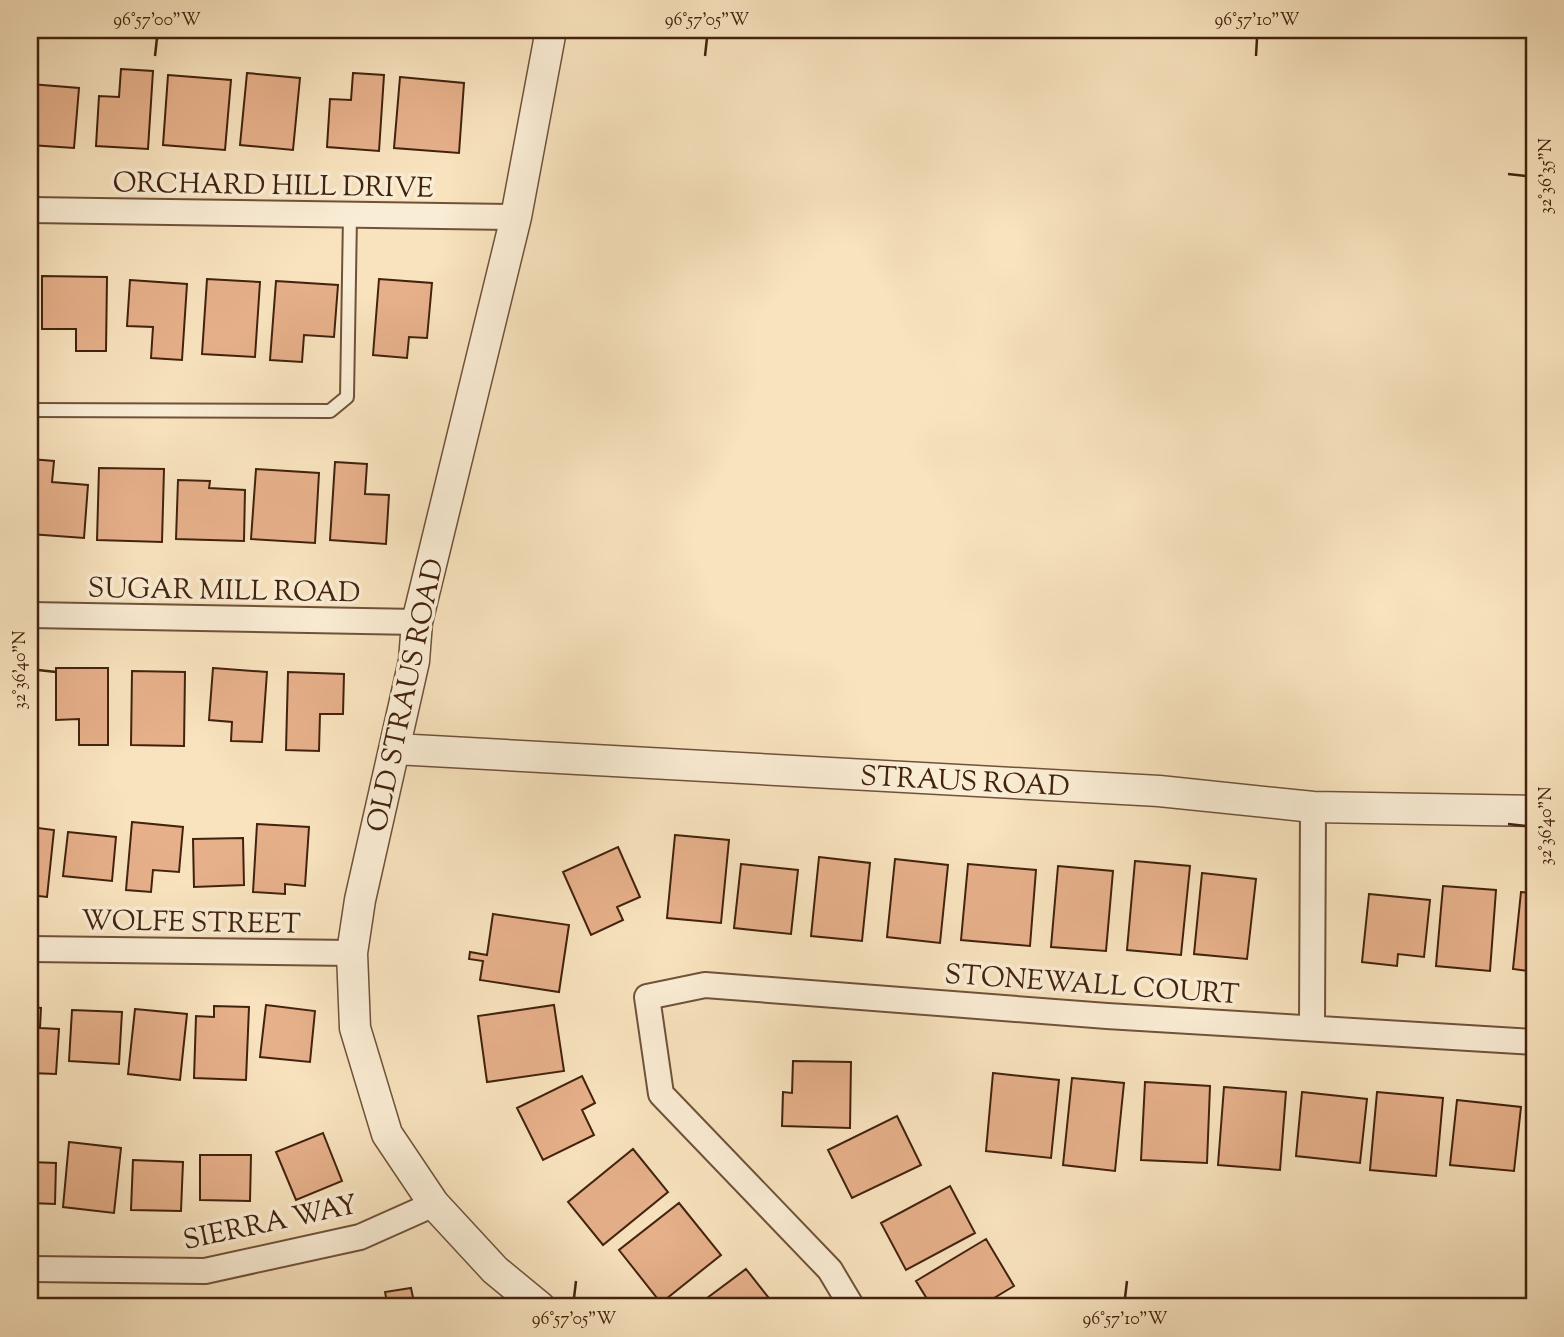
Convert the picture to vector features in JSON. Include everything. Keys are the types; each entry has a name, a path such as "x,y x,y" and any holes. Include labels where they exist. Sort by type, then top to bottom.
{"street":[{"name":"OLD STRAUS ROAD","path":"540,1307 495,1270 434,1204 387,1134 355,1028 352,953 360,900 414,662 416,622 516,218 551,30"},
{"name":"ORCHARD HILL DRIVE","path":"30,210 516,218"},
{"name":"SUGAR MILL ROAD","path":"30,615 416,622"},
{"name":"STRAUS ROAD","path":"395,749 1159,791 1312,807 1534,811"},
{"path":"1312,807 1312,1027"},
{"name":"WOLFE STREET","path":"30,949 352,953"},
{"name":"STONEWALL COURT","path":"852,1307 830,1270 661,1094 648,997 705,985 1107,1016 1534,1042"},
{"name":"SIERRA WAY","path":"30,1269 205,1271 360,1237 434,1204"}],"lane":[{"path":"30,410 330,411 347,397 350,216"}],"building":[{"path":"121,69 153,71 148,149 96,146 99,96 119,97"},
{"path":"247,73 300,78 293,150 240,145"},
{"path":"353,73 384,75 379,151 327,147 330,99 351,100"},
{"path":"168,75 231,80 225,150 163,145"},
{"path":"400,77 464,83 459,153 394,148"},
{"path":"30,84 79,88 74,148 30,145"},
{"path":"42,276 107,277 106,351 76,351 76,329 42,329"},
{"path":"207,279 260,282 255,357 202,354"},
{"path":"379,279 432,283 427,338 409,337 407,358 373,355"},
{"path":"130,280 187,284 182,360 151,358 153,327 127,326"},
{"path":"276,281 338,285 334,337 304,335 302,362 270,360"},
{"path":"30,459 54,461 52,482 88,485 84,538 30,534"},
{"path":"335,462 367,464 365,494 389,495 386,544 330,540"},
{"path":"99,468 164,469 162,542 97,540"},
{"path":"256,469 319,473 315,543 251,539"},
{"path":"178,480 210,481 209,488 245,490 244,541 176,539"},
{"path":"56,668 108,668 108,745 79,745 79,719 56,720"},
{"path":"213,668 267,672 262,742 231,741 232,722 209,720"},
{"path":"30,669 35,669 32,747 30,747"},
{"path":"132,671 185,672 184,746 131,745"},
{"path":"288,672 344,674 343,714 320,714 319,751 286,750"},
{"path":"132,822 183,827 179,872 153,870 151,892 126,890"},
{"path":"257,824 309,827 305,886 285,884 285,894 253,892"},
{"path":"30,827 54,830 47,897 30,895"},
{"path":"68,832 116,837 112,881 63,876"},
{"path":"675,835 729,840 721,923 667,918"},
{"path":"243,838 244,885 194,887 193,839"},
{"path":"618,847 640,897 617,907 623,920 591,935 563,872"},
{"path":"819,857 870,863 862,941 811,936"},
{"path":"895,859 948,865 940,943 887,937"},
{"path":"1135,861 1190,866 1181,955 1127,950"},
{"path":"741,864 798,870 791,934 734,928"},
{"path":"968,864 1036,870 1030,946 961,940"},
{"path":"1058,866 1113,871 1106,951 1051,947"},
{"path":"1202,873 1256,879 1247,959 1194,954"},
{"path":"1443,886 1496,890 1490,971 1436,966"},
{"path":"1521,892 1534,893 1534,972 1513,969"},
{"path":"1369,894 1430,900 1424,957 1398,954 1397,966 1362,962"},
{"path":"493,914 569,925 559,992 480,980 483,961 469,959 470,952 487,955"},
{"path":"266,1005 315,1011 310,1062 260,1057"},
{"path":"554,1005 564,1071 487,1082 478,1016"},
{"path":"214,1006 249,1007 246,1080 194,1078 196,1016 214,1017"},
{"path":"30,1007 41,1008 40,1028 59,1029 56,1074 30,1073"},
{"path":"135,1009 187,1014 180,1080 128,1074"},
{"path":"72,1010 122,1012 119,1064 69,1061"},
{"path":"793,1061 851,1062 850,1128 782,1126 783,1092 792,1093"},
{"path":"993,1073 1059,1080 1051,1158 986,1151"},
{"path":"582,1076 595,1103 582,1110 594,1135 543,1160 517,1108"},
{"path":"1072,1078 1124,1083 1115,1171 1063,1165"},
{"path":"1145,1082 1210,1086 1207,1163 1141,1160"},
{"path":"1224,1087 1286,1092 1280,1170 1218,1165"},
{"path":"1302,1092 1367,1099 1360,1163 1296,1156"},
{"path":"1377,1092 1443,1098 1436,1176 1370,1170"},
{"path":"1457,1100 1521,1107 1514,1171 1450,1165"},
{"path":"1534,1111 1534,1173 1528,1172"},
{"path":"897,1116 921,1165 852,1198 828,1150"},
{"path":"323,1133 342,1181 296,1200 276,1152"},
{"path":"69,1142 121,1148 114,1213 63,1207"},
{"path":"633,1149 668,1192 603,1245 568,1202"},
{"path":"200,1155 251,1155 250,1201 200,1200"},
{"path":"133,1160 183,1162 181,1211 131,1210"},
{"path":"30,1162 56,1163 55,1204 30,1203"},
{"path":"950,1186 975,1233 906,1270 881,1223"},
{"path":"679,1203 721,1255 661,1303 619,1250"},
{"path":"986,1239 1014,1286 979,1307 932,1307 916,1281"},
{"path":"746,1269 776,1307 695,1307"},
{"path":"411,1288 415,1307 388,1307 385,1292"},
{"path":"349,1299 351,1307 322,1307"}]}
